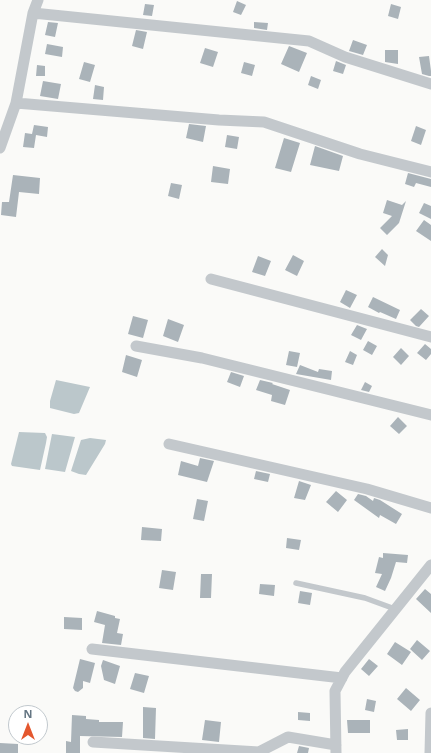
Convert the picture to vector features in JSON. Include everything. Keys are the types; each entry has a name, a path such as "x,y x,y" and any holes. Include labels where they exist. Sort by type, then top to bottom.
{"street":[{"path":"0,148 16,103 33,13 38,0"},
{"path":"33,13 308,41 345,57 431,84"},
{"path":"16,103 219,120 264,122 360,154 431,172"},
{"path":"210,279 431,337"},
{"path":"136,346 202,358 431,415"},
{"path":"169,444 367,489 431,508"},
{"path":"93,742 259,752 288,737 336,749 335,691 345,672 431,565"},
{"path":"92,649 342,678"},
{"path":"430,753 431,713"}],"lane":[{"path":"296,583 364,598 395,609"}],"shaded area":[{"path":"56,380 90,387 79,413 74,414 50,408 50,401"},
{"path":"19,432 45,433 47,437 40,470 12,466 11,464"},
{"path":"52,434 75,437 65,472 45,469"},
{"path":"90,438 106,440 105,444 86,475 71,471 81,440"}],"building":[{"path":"237,1 246,5 241,15 233,12"},
{"path":"145,4 154,5 152,16 143,15"},
{"path":"391,4 401,7 398,19 388,16"},
{"path":"48,22 58,23 55,37 45,35"},
{"path":"254,22 268,23 267,30 254,28"},
{"path":"136,30 147,32 143,49 132,46"},
{"path":"353,40 367,45 363,55 349,51"},
{"path":"47,44 63,47 62,57 45,54"},
{"path":"289,46 307,53 299,72 281,64"},
{"path":"205,48 218,52 213,67 200,63"},
{"path":"385,50 398,50 398,64 385,62"},
{"path":"429,56 431,76 422,74 419,57"},
{"path":"336,61 346,65 343,74 333,71"},
{"path":"84,62 95,65 90,82 79,79"},
{"path":"244,62 255,65 252,76 241,73"},
{"path":"37,65 45,66 45,76 36,76"},
{"path":"311,76 321,80 318,89 308,85"},
{"path":"43,81 61,84 58,99 40,96"},
{"path":"95,85 104,87 103,100 93,99"},
{"path":"189,124 206,126 203,142 186,138"},
{"path":"34,125 48,127 47,137 36,135 34,148 23,147 25,133 32,134"},
{"path":"416,126 426,130 421,145 411,141"},
{"path":"227,135 239,137 237,149 225,147"},
{"path":"284,138 300,143 291,172 275,168"},
{"path":"315,146 343,156 339,171 310,165"},
{"path":"213,166 230,169 228,184 211,182"},
{"path":"408,173 431,179 431,187 416,183 414,187 405,184"},
{"path":"13,175 40,178 39,194 19,192 16,217 1,215 2,202 9,202"},
{"path":"171,183 182,185 179,199 168,196"},
{"path":"387,200 402,205 406,201 399,223 387,235 380,228 392,216 383,213"},
{"path":"424,203 431,206 431,219 419,213"},
{"path":"424,220 431,225 431,241 416,231"},
{"path":"382,249 388,255 385,266 375,257"},
{"path":"293,255 304,261 297,276 285,270"},
{"path":"258,256 271,261 265,276 252,272"},
{"path":"346,290 357,295 350,308 340,302"},
{"path":"373,297 400,310 396,319 368,307"},
{"path":"421,309 429,316 419,327 410,320"},
{"path":"133,316 148,320 143,338 128,334"},
{"path":"168,319 184,325 178,342 163,336"},
{"path":"357,325 367,329 361,340 351,335"},
{"path":"368,341 377,346 372,355 363,350"},
{"path":"425,344 431,349 431,354 426,360 417,353"},
{"path":"401,348 409,356 401,365 393,357"},
{"path":"289,351 300,353 297,367 286,365"},
{"path":"350,351 357,355 353,365 345,362"},
{"path":"126,355 142,360 137,377 122,372"},
{"path":"300,365 318,372 319,369 332,371 331,380 296,374"},
{"path":"231,372 244,376 240,387 227,382"},
{"path":"260,380 273,383 272,384 290,390 285,405 271,401 272,395 256,390"},
{"path":"365,382 372,386 369,392 361,390"},
{"path":"398,417 407,426 399,434 390,426"},
{"path":"200,458 214,461 207,482 178,475 181,461 198,466"},
{"path":"256,471 270,474 268,482 254,479"},
{"path":"299,481 311,485 305,500 294,498"},
{"path":"336,491 347,500 338,512 326,502"},
{"path":"358,494 366,496 373,501 374,498 380,500 402,514 396,524 380,515 379,518 354,500"},
{"path":"197,499 208,501 204,521 193,519"},
{"path":"142,527 162,529 161,541 141,540"},
{"path":"287,538 301,540 299,550 286,548"},
{"path":"383,553 408,555 407,563 396,562 385,591 376,587 382,574 375,573 379,557 383,558"},
{"path":"162,570 176,572 173,590 159,588"},
{"path":"201,574 212,574 211,598 200,598"},
{"path":"260,584 275,585 274,596 259,594"},
{"path":"425,589 431,594 431,613 416,599"},
{"path":"300,591 312,593 310,605 298,603"},
{"path":"97,611 120,619 117,633 123,634 121,645 102,643 105,625 94,622"},
{"path":"64,617 82,618 82,630 64,629"},
{"path":"417,640 430,651 422,660 410,649"},
{"path":"395,642 411,652 402,665 387,654"},
{"path":"80,659 95,663 90,683 83,681 83,688 78,692 73,688"},
{"path":"369,659 378,666 369,676 361,669"},
{"path":"103,660 120,666 115,684 104,680 101,666"},
{"path":"135,673 149,676 144,693 130,689"},
{"path":"406,688 420,700 411,711 397,699"},
{"path":"367,699 376,701 374,712 365,710"},
{"path":"143,707 156,708 155,739 143,738"},
{"path":"298,712 310,713 310,721 298,720"},
{"path":"72,715 86,716 86,719 99,720 99,722 123,722 122,737 80,736 80,753 66,753 66,741 71,742"},
{"path":"205,720 221,722 219,742 202,740"},
{"path":"347,720 370,720 370,733 348,733"},
{"path":"408,729 408,740 397,740 396,730"},
{"path":"0,743 18,745 18,753 0,753"},
{"path":"299,746 309,748 308,753 297,753"}]}
